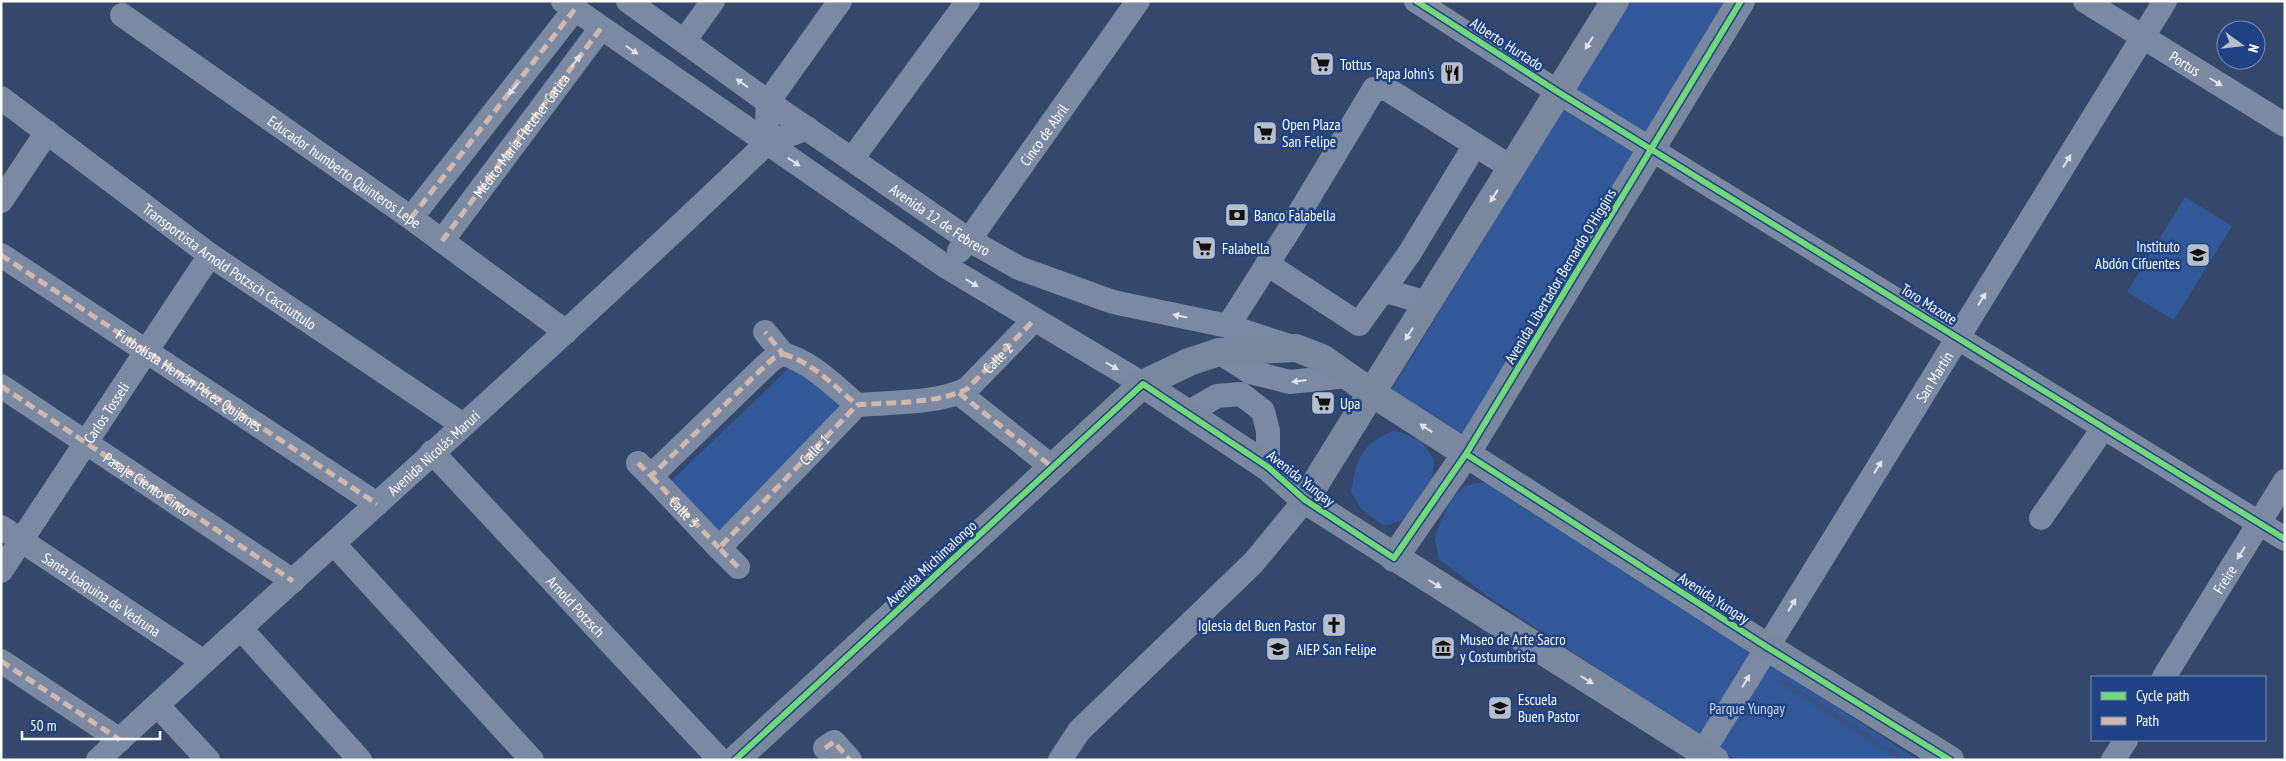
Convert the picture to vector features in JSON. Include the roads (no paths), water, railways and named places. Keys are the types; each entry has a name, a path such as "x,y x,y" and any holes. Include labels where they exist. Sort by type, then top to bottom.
{"main road":[{"path":"1305,500 1615,1"},
{"name":"Avenida Libertador Bernardo O'Higgins","path":"1394,558 1466,454 1741,1"},
{"name":"Avenida Yungay","path":"1296,348 1322,358 1372,393 1766,647 1950,760"},
{"name":"Avenida Michimalongo","path":"736,760 1143,384 1189,362 1219,352 1296,348"},
{"name":"Avenida Yungay","path":"1143,384 1268,467 1305,500 1705,757"}],"street":[{"name":"Avenida 12 de Febrero","path":"628,1 768,102 969,240 1019,268 1113,302 1228,326 1296,348"},
{"path":"684,41 712,1"},
{"path":"766,144 768,102 840,1"},
{"path":"852,159 968,1"},
{"name":"Cinco de Abril","path":"945,266 969,240 1138,1"},
{"name":"Alberto Hurtado","path":"1416,1 1558,92"},
{"name":"Portus","path":"2085,1 2285,124"},
{"name":"San Martín","path":"1705,757 1766,647 2165,1"},
{"path":"412,218 569,5 766,144 945,266 1143,384"},
{"name":"Educador humberto Quinteros Lepe","path":"122,15 412,218 566,332"},
{"name":"Médico María Fletcher Gatica","path":"442,241 601,28"},
{"path":"1228,326 1374,89 1387,89 1512,168"},
{"name":"Toro Mazote","path":"1558,92 1652,148 2285,539"},
{"name":"Transportista Arnold Potzsch Cacciuttulo","path":"1,98 210,255 463,424"},
{"name":"Avenida Nicolás Maruri","path":"98,760 432,452 566,332 766,144 807,128"},
{"path":"1,201 47,132"},
{"path":"1267,264 1359,324 1454,183 1475,145"},
{"name":"Futbolista Hernán Pérez Quijanes","path":"1,255 377,504"},
{"name":"Carlos Tosseli","path":"1,571 210,255"},
{"path":"1383,290 1427,303"},
{"name":"Calle 2","path":"959,392 967,389 1034,320"},
{"path":"765,332 783,354 806,364 857,405 944,397 959,392 1052,467"},
{"path":"1219,352 1250,372 1290,382 1347,376"},
{"name":"Calle 3","path":"719,548 644,470 766,364 783,354"},
{"name":"Pasaje Ciento Cinco","path":"1,386 293,581"},
{"path":"1186,414 1218,396 1241,394 1264,411 1268,431 1268,467"},
{"name":"Calle 1","path":"719,548 857,405"},
{"path":"2041,518 2104,427"},
{"name":"Arnold Potzsch","path":"432,452 720,760"},
{"name":"Freire","path":"2165,676 2285,481"},
{"path":"1060,760 1079,731 1254,562 1305,500"},
{"name":"Santa Joaquina de Vedruna","path":"1,527 204,662"},
{"path":"334,544 532,760"},
{"path":"719,548 738,568"},
{"path":"241,629 360,760"},
{"path":"1,661 120,740"},
{"path":"157,705 208,760"},
{"path":"2114,760 2125,741"},
{"path":"825,748 834,742 850,760"}],"waterway":[{"path":"1781,681 1905,760"}],"place":[{"name":"Tottus","path":"1322,64"},
{"name":"Papa John's","path":"1452,73"},
{"name":"Open Plaza San Felipe","path":"1265,133"},
{"name":"Banco Falabella","path":"1237,215"},
{"name":"Falabella","path":"1204,248"},
{"name":"Instituto Abdón Cifuentes","path":"2198,255"},
{"name":"Upa","path":"1323,403"},
{"name":"Iglesia del Buen Pastor","path":"1334,625"},
{"name":"Museo de Arte Sacro y Costumbrista","path":"1443,648"},
{"name":"AIEP San Felipe","path":"1278,649"},
{"name":"Escuela Buen Pastor","path":"1500,708"}],"park label":[{"name":"Parque Yungay","path":"1747,708"}]}
